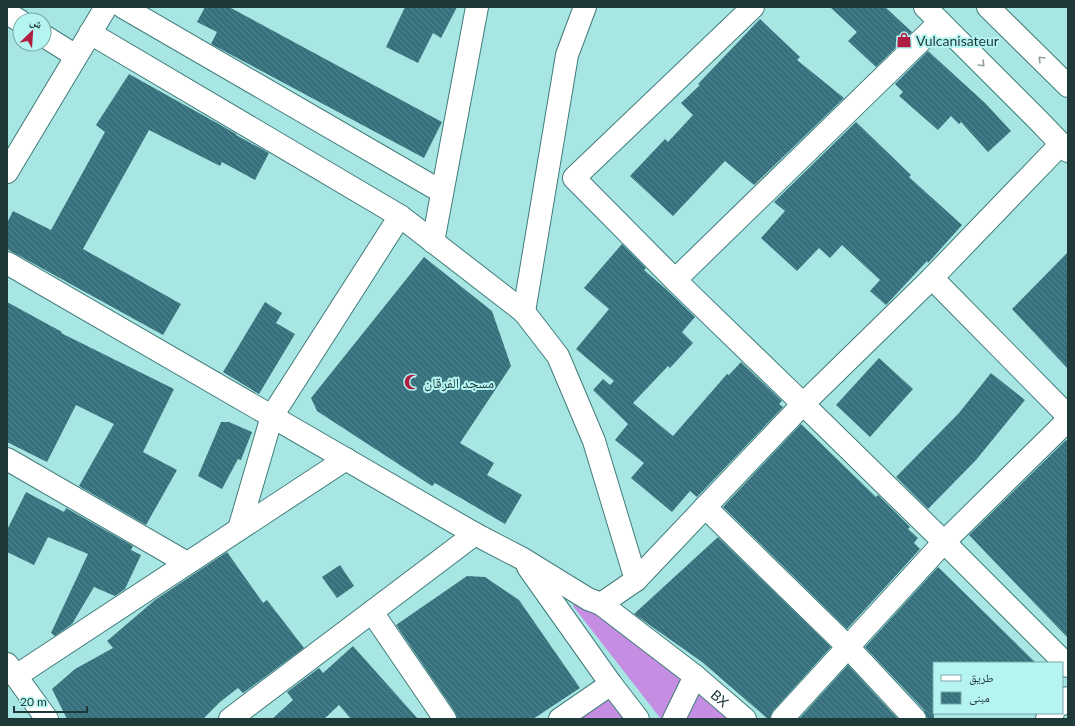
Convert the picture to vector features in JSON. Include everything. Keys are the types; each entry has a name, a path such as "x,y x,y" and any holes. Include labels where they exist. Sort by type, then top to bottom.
{"street":[{"path":"7,172 106,7"},
{"path":"124,7 442,192"},
{"path":"434,242 477,7"},
{"path":"524,312 567,55 585,7"},
{"path":"753,7 574,178 675,280 944,542 1068,666"},
{"path":"988,7 1068,86"},
{"path":"601,604 636,580 803,404 1065,148 932,14 675,280"},
{"path":"90,33 400,216 524,312 558,356 594,441 636,580"},
{"path":"52,41 76,56"},
{"path":"238,529 272,416 400,216"},
{"name":"BX","path":"7,263 475,534 523,560 588,599 601,604 695,676 745,719"},
{"path":"932,278 1068,416"},
{"path":"782,719 944,542 1068,420"},
{"path":"7,459 187,563"},
{"path":"47,719 11,670 187,563 346,459"},
{"path":"705,506 848,647 915,719"},
{"path":"238,717 372,612 475,534"},
{"path":"523,560 611,684 638,719"},
{"path":"372,612 445,719"},
{"path":"674,719 695,676"},
{"path":"560,719 611,684"}],"shaded area":[{"path":"577,601 690,674 668,717 661,719 573,606"},
{"path":"699,695 728,719 687,719"},
{"path":"599,701 615,701 630,719 578,719"}],"building":[{"path":"205,7 229,7 442,122 424,158 211,44 217,32 197,22"},
{"path":"405,7 457,7 441,38 433,33 418,63 386,47"},
{"path":"830,7 885,7 912,32 876,67 848,41 857,32"},
{"path":"760,19 800,57 797,60 844,98 754,185 725,161 673,216 630,176 665,139 668,142 693,115 681,103 700,85 698,84"},
{"path":"928,51 985,103 1011,131 988,152 961,122 959,124 951,116 938,130 899,96 903,92 895,84"},
{"path":"129,74 269,153 255,180 222,162 220,166 149,130 83,249 181,304 163,335 7,249 7,223 13,211 51,230 105,132 96,125"},
{"path":"856,122 911,175 909,177 962,225 928,263 927,261 886,305 870,291 880,280 842,245 830,258 819,248 797,271 761,238 785,211 774,202"},
{"path":"622,244 646,268 644,270 695,317 682,332 693,343 670,368 668,366 633,403 673,436 727,374 729,375 741,362 782,401 779,404 783,407 697,497 690,491 672,512 631,478 644,463 615,440 628,424 593,390 603,379 610,385 614,381 576,349 609,309 584,288"},
{"path":"1068,252 1068,369 1012,309"},
{"name":"مسجد الفرقان","path":"424,257 492,311 511,366 460,443 494,463 487,475 522,495 505,524 435,483 432,486 317,411 311,398"},
{"path":"7,302 62,332 61,333 174,389 143,452 177,470 146,525 79,486 114,424 76,405 47,462 7,442"},
{"path":"265,302 282,313 276,323 295,334 259,394 223,372"},
{"path":"879,358 913,389 870,437 836,405"},
{"path":"991,373 1025,400 976,460 928,509 896,477 959,413"},
{"path":"221,422 229,422 252,432 241,460 238,459 222,489 198,476"},
{"path":"801,424 876,497 878,495 910,527 908,529 918,538 914,543 920,549 847,629 723,507"},
{"path":"1066,440 1068,442 1068,638 969,535"},
{"path":"26,492 64,512 66,508 133,546 131,550 141,555 125,589 115,596 94,587 72,624 55,636 51,633 88,554 48,537 34,565 7,552 7,530"},
{"path":"718,537 831,647 773,711 770,719 768,719 702,662 634,614"},
{"path":"227,552 263,603 267,600 304,648 243,693 238,688 220,702 203,719 67,719 52,689 75,669 113,648 107,641 155,600"},
{"path":"340,565 354,586 337,598 322,577"},
{"path":"938,567 1035,662 933,662 934,719 927,719 924,710 865,647"},
{"path":"467,576 485,577 519,600 580,688 533,719 457,719 455,712 396,625"},
{"path":"353,646 418,719 351,719 339,705 324,719 272,719 293,700 287,692 319,668 323,673"},
{"path":"848,665 898,719 799,719"}],"place":[{"name":"Vulcanisateur","path":"904,40"},
{"name":"مسجد الفرقان","path":"412,382"}]}
